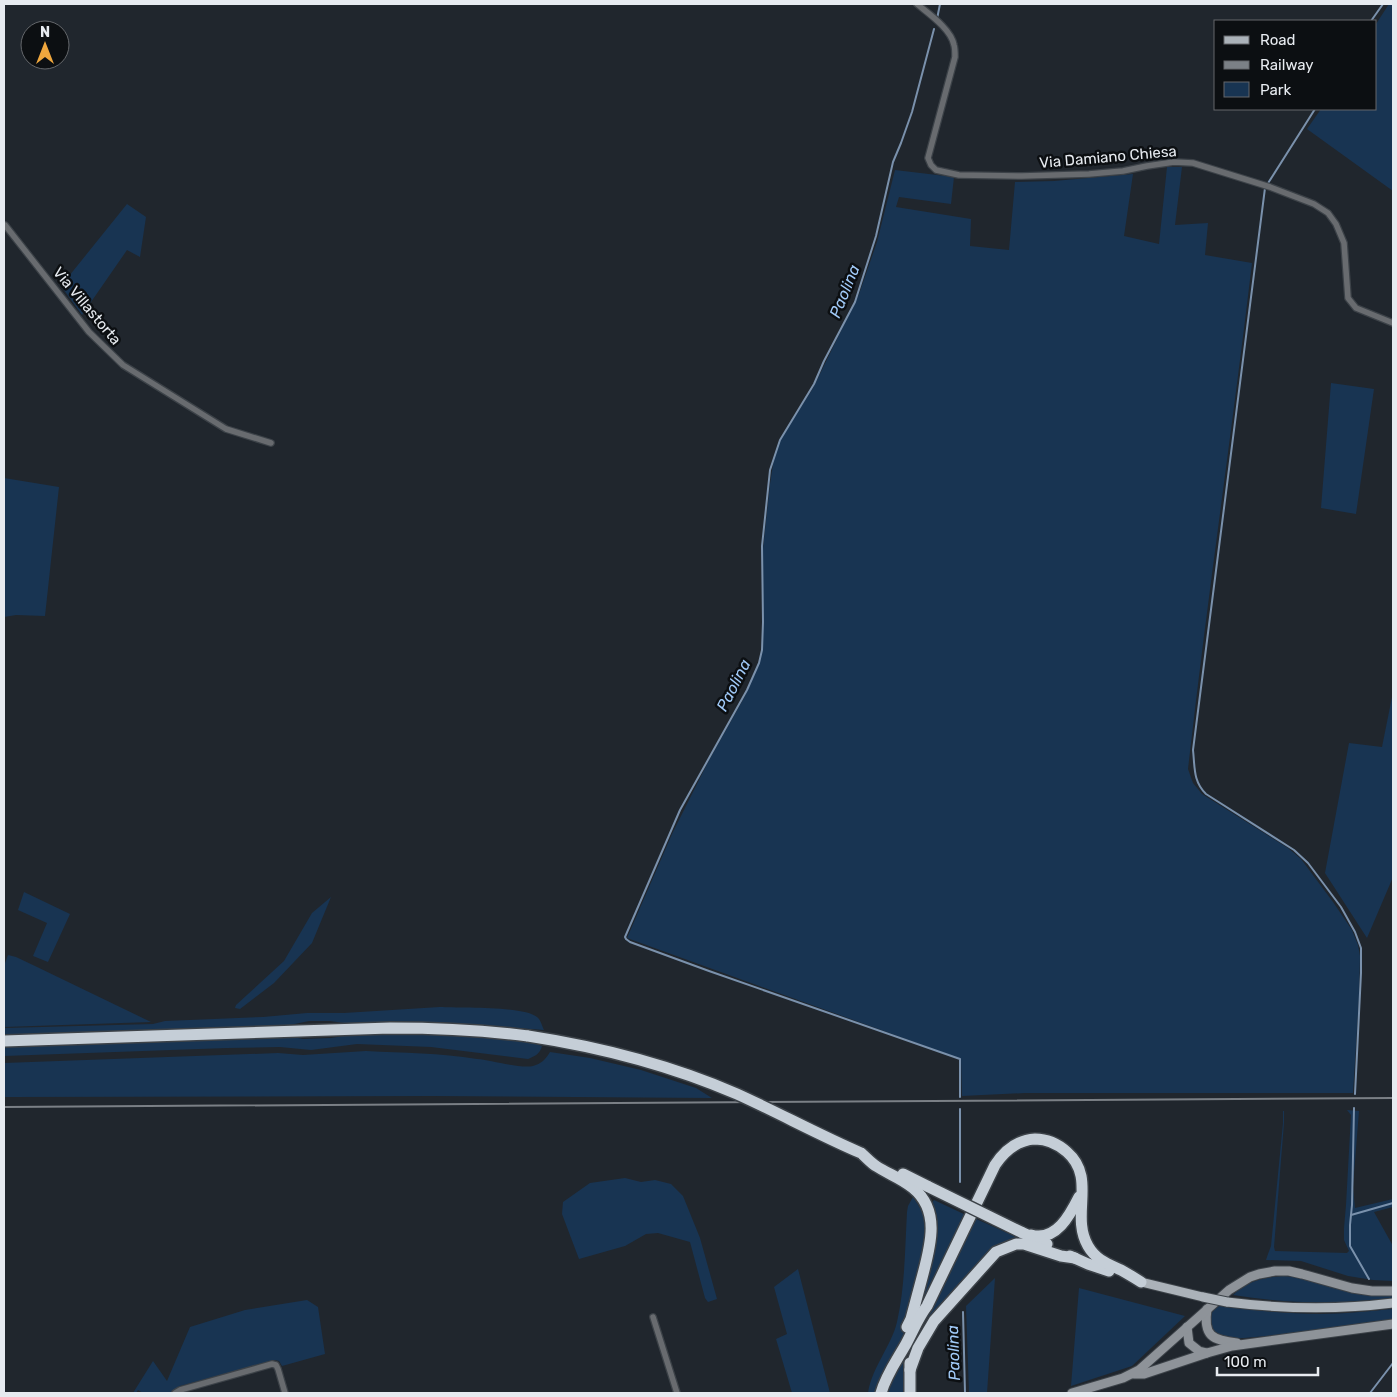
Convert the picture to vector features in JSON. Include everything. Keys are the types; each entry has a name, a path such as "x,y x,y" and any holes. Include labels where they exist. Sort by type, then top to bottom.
{"highway":[{"path":"4,1041 438,1028 528,1036 571,1043 640,1060 694,1077 744,1098 861,1153 1075,1258 1141,1282"},
{"path":"910,1393 910,1358 927,1306 995,1165 1003,1153 1014,1144 1025,1140 1041,1140 1050,1142 1070,1154 1078,1167 1082,1179 1081,1225 1087,1245 1100,1260 1141,1282"},
{"path":"861,1153 876,1166 896,1176 913,1188 922,1197 930,1214 931,1233 928,1256 910,1319 881,1393"},
{"path":"1022,1232 1042,1236 1058,1229 1069,1216 1082,1191"},
{"path":"910,1370 918,1348 934,1321 996,1252 1016,1244 1024,1244 1061,1256 1075,1258"},
{"path":"892,1366 927,1306"}],"main road":[{"path":"1141,1282 1227,1302 1276,1307 1324,1309 1393,1303"}],"street":[{"name":"Via Damiano Chiesa","path":"917,4 940,24 954,44 955,57 928,158 936,170 959,175 1065,176 1123,172 1174,162 1193,163 1270,187 1314,204 1328,213 1336,224 1344,243 1348,298 1356,308 1393,323"},
{"name":"Via Villastorta","path":"4,227 5,225 90,332 123,365 226,429 271,444"},
{"path":"1134,1374 1229,1290 1259,1274 1288,1271 1352,1288 1372,1291 1393,1291"},
{"path":"1207,1309 1206,1326 1212,1337 1221,1341 1245,1344"},
{"path":"653,1317 677,1393"},
{"path":"1072,1393 1134,1374 1144,1374 1207,1353 1245,1344 1393,1324"},
{"path":"1187,1327 1189,1343 1199,1351 1207,1353"},
{"path":"1153,1358 1182,1361"},
{"path":"175,1393 272,1364 276,1364 285,1393"}],"green space":[{"path":"1389,4 1393,4 1393,191 1307,129 1320,110 1377,110 1377,22"},
{"path":"1167,167 1182,167 1175,225 1208,223 1205,255 1252,263 1188,769 1193,783 1202,794 1288,848 1301,859 1352,930 1360,956 1353,1093 1025,1093 962,1096 961,1059 627,938 672,834 708,762 745,696 761,658 763,637 763,548 774,458 780,440 813,388 859,294 877,242 895,170 954,177 951,204 899,197 896,207 971,219 970,246 1009,250 1015,182 1054,181 1133,174 1124,236 1159,244"},
{"path":"127,204 146,217 140,257 127,250 82,315 61,286"},
{"path":"1331,383 1374,389 1356,514 1321,508"},
{"path":"4,478 59,487 45,616 16,615 4,617"},
{"path":"1393,692 1393,877 1367,938 1325,873 1349,743 1382,747"},
{"path":"24,892 70,914 48,962 33,956 47,923 18,910"},
{"path":"331,897 312,943 274,983 240,1009 235,1008 284,961 312,913"},
{"path":"8,955 16,957 151,1022 4,1027 4,966"},
{"path":"440,1007 506,1009 530,1013 537,1017 544,1030 439,1022 351,1024 309,1021 285,1026 4,1036 4,1028 153,1024 165,1021"},
{"path":"444,1032 527,1041 542,1046 539,1053 528,1059 431,1047 357,1044 311,1050 280,1047 227,1048 4,1056 4,1045 288,1036 303,1039 350,1035"},
{"path":"366,1051 449,1056 528,1067 541,1063 550,1052 590,1058 641,1070 696,1088 712,1098 432,1096 4,1097 4,1063 278,1053 303,1055"},
{"path":"1347,1110 1359,1111 1353,1187 1355,1208 1393,1199 1393,1207 1374,1212 1393,1246 1393,1281 1348,1276 1301,1261 1266,1260 1271,1246 1283,1111 1284,1123 1275,1251 1347,1253 1349,1251 1344,1240 1351,1115"},
{"path":"625,1178 641,1182 655,1180 671,1184 683,1196 700,1238 717,1299 708,1302 705,1298 690,1242 658,1233 646,1234 625,1246 579,1259 562,1214 563,1202 590,1183"},
{"path":"913,1197 925,1217 928,1231 905,1331 877,1393 868,1393 873,1374 894,1331 900,1309 907,1212"},
{"path":"934,1200 968,1216 916,1318 929,1202 932,1203"},
{"path":"974,1218 1021,1239 986,1258 926,1322"},
{"path":"798,1269 830,1393 792,1393 776,1339 787,1334 774,1287"},
{"path":"1284,1276 1348,1291 1393,1296 1393,1298 1318,1303 1233,1295 1245,1286 1257,1281"},
{"path":"995,1278 987,1393 969,1393 966,1306"},
{"path":"1079,1288 1185,1316 1132,1366 1071,1386"},
{"path":"307,1300 318,1307 325,1354 282,1366 279,1361 275,1360 180,1386 169,1393 143,1393 138,1390 136,1393 133,1393 153,1361 167,1381 190,1327 245,1310"},
{"path":"1219,1306 1307,1314 1338,1314 1393,1309 1393,1319 1276,1335 1225,1339 1211,1330 1210,1315"},
{"path":"904,1357 904,1393 888,1393 896,1373"}],"waterway":[{"path":"937,19 940,4"},
{"path":"1372,20 1383,4"},
{"name":"Paolina","path":"934,29 912,112 893,162 876,236 855,302 814,384 780,440 770,470 762,546 763,622 762,650 759,663 747,690 680,810 625,937 630,942 709,971 960,1059 960,1097"},
{"path":"1314,110 1265,188 1193,750 1197,779 1206,794 1294,850 1308,863 1341,907 1355,932 1361,948 1355,1094"},
{"path":"1351,1215 1354,1108"},
{"name":"Paolina","path":"960,1109 960,1182"},
{"path":"1369,1279 1350,1246 1351,1215 1393,1203"},
{"name":"Paolina","path":"963,1312 965,1393"},
{"path":"1370,1393 1393,1363"}],"railway":[{"path":"4,1107 1393,1098"}]}
